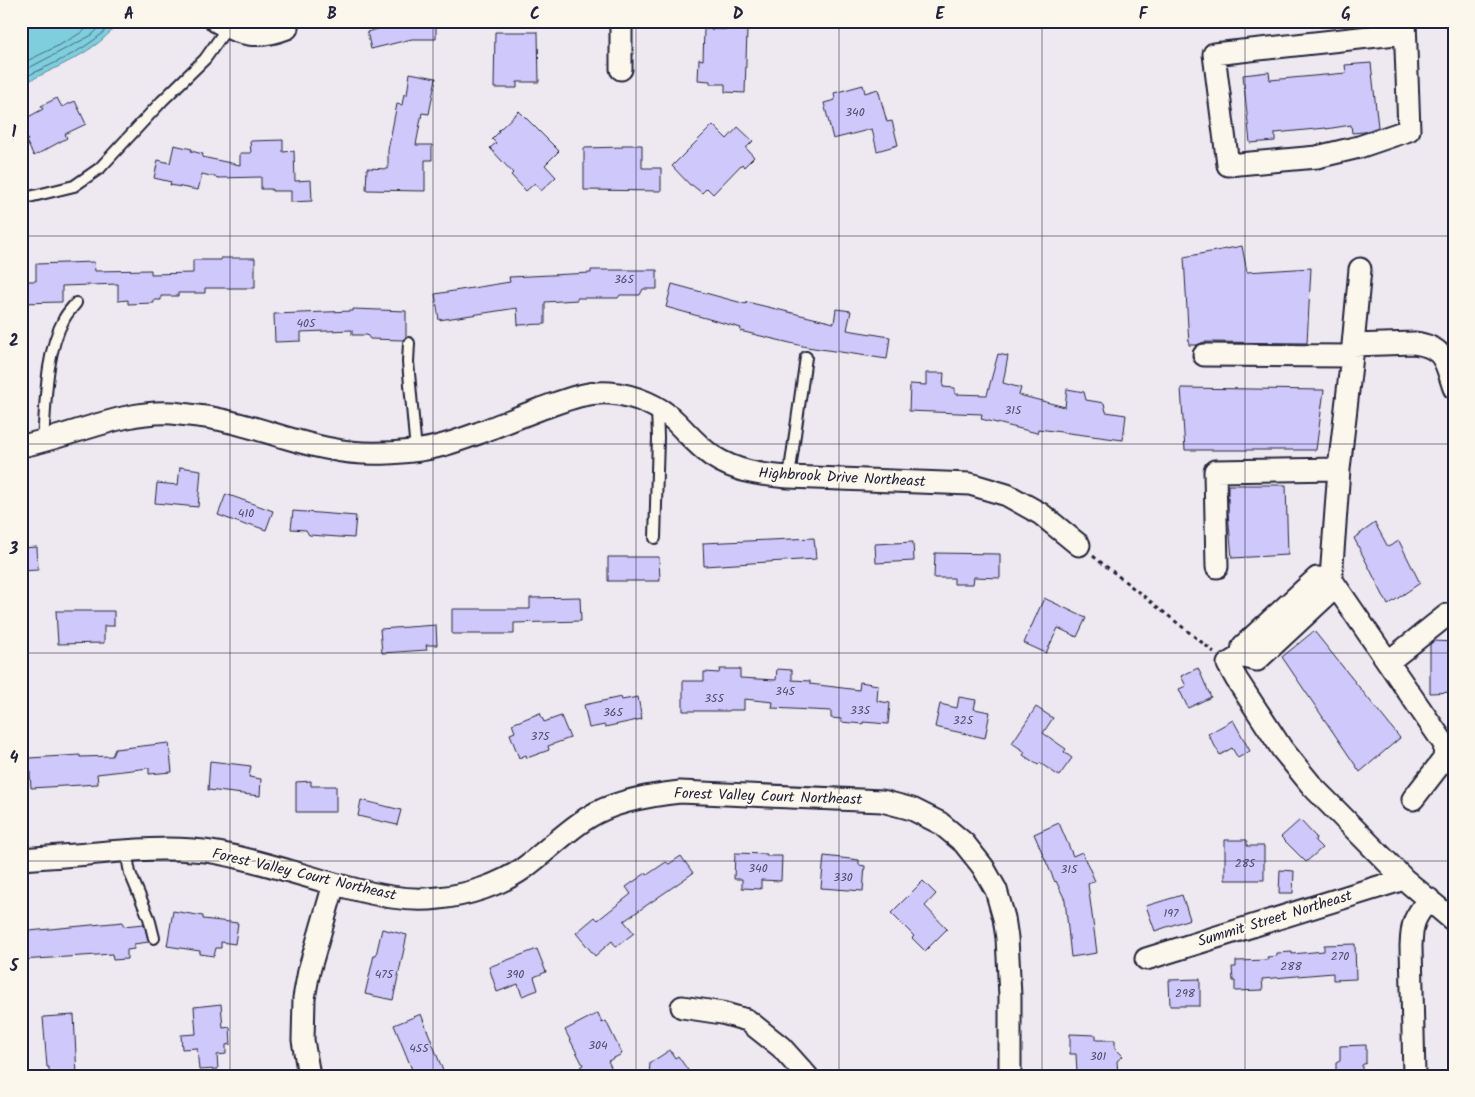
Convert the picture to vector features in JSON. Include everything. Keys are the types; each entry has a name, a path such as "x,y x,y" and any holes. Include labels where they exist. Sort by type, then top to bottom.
{"street":[{"path":"621,21 621,69"},
{"path":"222,24 233,31 259,35 273,34 287,28"},
{"path":"1405,27 1409,130 1359,147 1317,157 1228,165 1214,54 1405,27"},
{"path":"1360,269 1338,470 1331,579 1445,745 1444,759 1413,799"},
{"path":"1204,355 1352,350 1414,343 1422,344 1442,354 1454,388"},
{"name":"Highbrook Drive Northeast","path":"21,446 130,416 170,413 217,418 331,449 385,454 447,445 569,398 611,393 634,398 657,407 675,421 695,443 712,456 728,465 750,473 767,476 970,484 1007,495 1041,514 1079,545"},
{"path":"1217,567 1215,471 1338,470"},
{"path":"1331,579 1317,578 1243,646 1234,660 1237,680 1282,749 1313,787 1404,879 1454,921"},
{"path":"1388,662 1447,615 1454,615"},
{"name":"Forest Valley Court Northeast","path":"21,859 126,851 183,849 251,860 379,896 408,899 438,898 471,892 496,883 523,869 590,816 622,802 657,794 680,792 882,801 912,809 940,823 964,843 983,867 996,890 1004,918 1007,938 1010,996 1010,1076"},
{"name":"Summit Street Northeast","path":"1146,959 1404,879"},
{"path":"308,1076 303,1040 304,998 309,972 334,884"},
{"path":"1414,1076 1412,926 1416,915 1429,899"},
{"path":"682,1007 722,1013 747,1020 781,1047 808,1076"}],"lane":[{"path":"21,199 74,186 100,168 162,101 205,59 222,24"},
{"path":"43,441 53,348 64,319 76,303"},
{"path":"409,343 408,362 416,451"},
{"path":"790,477 806,357"},
{"path":"655,538 657,407"},
{"path":"126,851 130,873 149,918 154,938"}],"path":[{"path":"1079,545 1234,660"}],"water":[{"path":"21,21 119,21 100,42 88,50 21,85"}],"building":[{"path":"406,21 436,21 436,39 412,39 371,49 367,32"},
{"path":"704,29 747,30 745,93 725,92 725,84 710,84 710,81 698,80 699,59 703,60"},
{"path":"495,32 538,32 539,82 517,82 517,88 494,88"},
{"path":"1371,63 1378,127 1364,132 1352,133 1351,125 1275,133 1275,141 1250,143 1243,75 1269,72 1270,80 1346,73 1345,65"},
{"path":"410,73 436,78 429,114 422,113 416,145 432,145 432,160 425,160 425,191 366,190 367,168 388,169 388,150 397,104 402,105 404,94 407,95"},
{"path":"863,85 865,93 878,89 887,122 892,121 898,145 877,151 872,129 833,139 824,103 835,100 834,93"},
{"path":"57,98 62,107 75,101 86,124 65,134 67,138 34,156 26,141 28,140 21,126 21,121 43,109 41,106"},
{"path":"519,111 559,151 545,165 556,177 541,191 535,183 526,191 511,175 513,173 490,148 496,143 492,139 498,131"},
{"path":"713,125 727,139 738,127 753,141 746,148 754,157 744,167 742,164 713,194 707,188 702,193 690,185 672,166"},
{"path":"283,140 283,152 294,151 295,181 311,180 312,201 291,202 291,191 261,189 261,177 219,178 202,174 198,190 170,185 171,182 154,178 158,160 170,163 174,145 192,149 191,151 203,154 202,157 240,165 240,153 251,153 250,141"},
{"path":"623,145 642,145 642,168 661,168 661,191 584,190 584,148 623,147"},
{"path":"1242,246 1247,272 1311,268 1307,343 1204,342 1197,345 1189,345 1184,257"},
{"path":"221,258 255,258 255,288 205,288 205,293 178,293 178,296 161,296 161,300 154,300 154,303 128,304 128,300 118,301 118,284 62,286 62,302 21,303 21,281 36,281 36,264 94,262 95,271 151,270 151,274 193,273 193,260 221,260"},
{"path":"591,270 657,270 657,289 643,289 640,295 620,295 618,298 577,298 577,300 545,302 545,324 518,325 517,308 439,320 435,294 510,282 509,277 591,273"},
{"path":"672,284 746,304 747,302 834,323 836,309 851,311 847,330 890,337 887,359 807,347 740,331 741,328 666,307"},
{"path":"353,309 406,311 406,337 403,340 370,339 367,335 352,335 352,330 301,332 301,341 275,342 274,314 353,311"},
{"path":"998,354 1008,356 1003,383 1021,388 1019,395 1065,407 1067,389 1084,392 1086,400 1104,403 1106,412 1126,415 1123,440 1038,429 1037,433 981,419 982,414 909,411 910,384 926,385 926,373 944,373 943,387 955,388 955,394 987,395"},
{"path":"1181,388 1324,390 1316,450 1185,450"},
{"path":"180,467 201,470 198,507 155,503 157,483 178,485"},
{"path":"1228,485 1286,485 1288,555 1232,558 1228,513"},
{"path":"226,494 273,511 266,530 249,524 248,526 218,515"},
{"path":"293,511 356,516 354,538 309,535 306,530 291,529"},
{"path":"1375,523 1388,547 1399,541 1420,583 1388,605 1354,538"},
{"path":"814,538 816,559 704,566 703,543"},
{"path":"913,542 914,561 876,563 875,544"},
{"path":"37,547 38,570 21,571 21,548"},
{"path":"935,553 1000,554 1000,578 974,577 973,584 954,584 954,578 934,578"},
{"path":"608,557 659,557 660,581 608,581"},
{"path":"580,597 581,621 514,623 514,634 452,634 452,609 530,609 530,598"},
{"path":"1044,598 1086,618 1077,637 1058,628 1046,653 1024,643"},
{"path":"56,611 114,611 114,626 104,626 104,643 58,644"},
{"path":"436,625 437,645 426,645 427,650 382,653 380,629"},
{"path":"1314,631 1400,738 1360,772 1282,657"},
{"path":"1434,641 1454,642 1454,692 1430,693 1430,644"},
{"path":"1198,668 1211,697 1188,708 1179,689 1186,686 1181,676"},
{"path":"720,669 740,669 740,678 776,680 777,669 792,670 792,680 810,681 810,684 859,690 860,682 878,685 877,701 890,703 888,724 841,722 841,719 831,718 831,711 772,708 773,702 744,699 744,710 683,711 683,681 704,681 704,672 719,673"},
{"path":"621,697 622,700 638,697 642,719 605,727 605,725 589,728 584,705"},
{"path":"959,697 976,700 974,709 990,712 985,738 935,727 940,704 957,708"},
{"path":"1036,707 1053,718 1043,733 1066,749 1064,752 1072,758 1059,776 1040,763 1038,765 1023,755 1025,752 1012,743"},
{"path":"540,713 544,722 561,716 570,738 548,746 549,750 527,758 526,755 519,758 510,734 515,732 512,724"},
{"path":"1233,720 1250,751 1238,758 1232,748 1220,755 1208,734"},
{"path":"169,743 172,772 149,774 149,768 97,774 98,784 31,788 29,758 80,755 80,757 112,756 115,749"},
{"path":"210,761 251,766 249,777 261,779 260,796 208,790"},
{"path":"311,781 311,786 336,786 336,812 296,812 296,782"},
{"path":"361,800 401,810 397,825 358,816"},
{"path":"1300,820 1316,837 1315,841 1322,848 1306,862 1281,837"},
{"path":"1059,823 1073,856 1082,852 1095,881 1088,884 1097,953 1071,957 1065,900 1034,834"},
{"path":"1225,840 1247,840 1247,846 1264,846 1264,880 1225,880"},
{"path":"735,853 782,856 781,881 761,880 761,889 742,888 742,879 734,879"},
{"path":"681,856 693,873 624,921 634,933 616,947 612,941 595,956 576,933 595,917 598,920 631,894 626,887 646,873 647,875 666,862 669,864"},
{"path":"824,856 859,860 859,865 865,866 863,891 821,888"},
{"path":"1280,870 1294,871 1293,893 1279,893"},
{"path":"923,881 936,894 925,906 947,929 925,951 912,938 914,936 891,913"},
{"path":"1182,895 1190,919 1155,931 1146,906"},
{"path":"173,911 203,916 203,919 238,923 235,944 221,942 221,948 216,948 214,956 200,954 200,951 167,946"},
{"path":"123,922 123,926 144,924 149,942 134,944 134,949 127,950 127,959 113,960 112,954 21,960 21,933"},
{"path":"382,929 407,935 393,1000 365,994"},
{"path":"1355,944 1356,979 1333,980 1333,973 1262,979 1263,990 1235,991 1232,967 1236,967 1236,961 1268,960 1267,957 1277,956 1277,953 1292,952 1292,954 1324,951 1324,945"},
{"path":"537,949 546,972 534,977 538,990 522,996 518,984 497,992 489,967"},
{"path":"1200,979 1200,1006 1170,1006 1169,980"},
{"path":"221,1004 223,1028 230,1027 231,1044 226,1045 226,1054 217,1055 218,1069 199,1070 197,1048 182,1049 181,1035 196,1034 194,1007"},
{"path":"598,1013 602,1023 606,1021 622,1054 608,1061 612,1069 597,1076 586,1076 580,1067 583,1065 565,1030"},
{"path":"421,1014 445,1076 418,1076 416,1071 413,1072 394,1025"},
{"path":"74,1015 77,1076 49,1076 43,1017"},
{"path":"1070,1034 1096,1035 1096,1040 1115,1040 1115,1048 1123,1056 1117,1061 1118,1076 1083,1076 1083,1073 1077,1073 1076,1054 1070,1054"},
{"path":"1366,1045 1366,1063 1362,1065 1362,1076 1336,1076 1336,1063 1340,1061 1340,1046"},
{"path":"670,1050 675,1058 678,1056 692,1076 649,1076 650,1063"}]}
